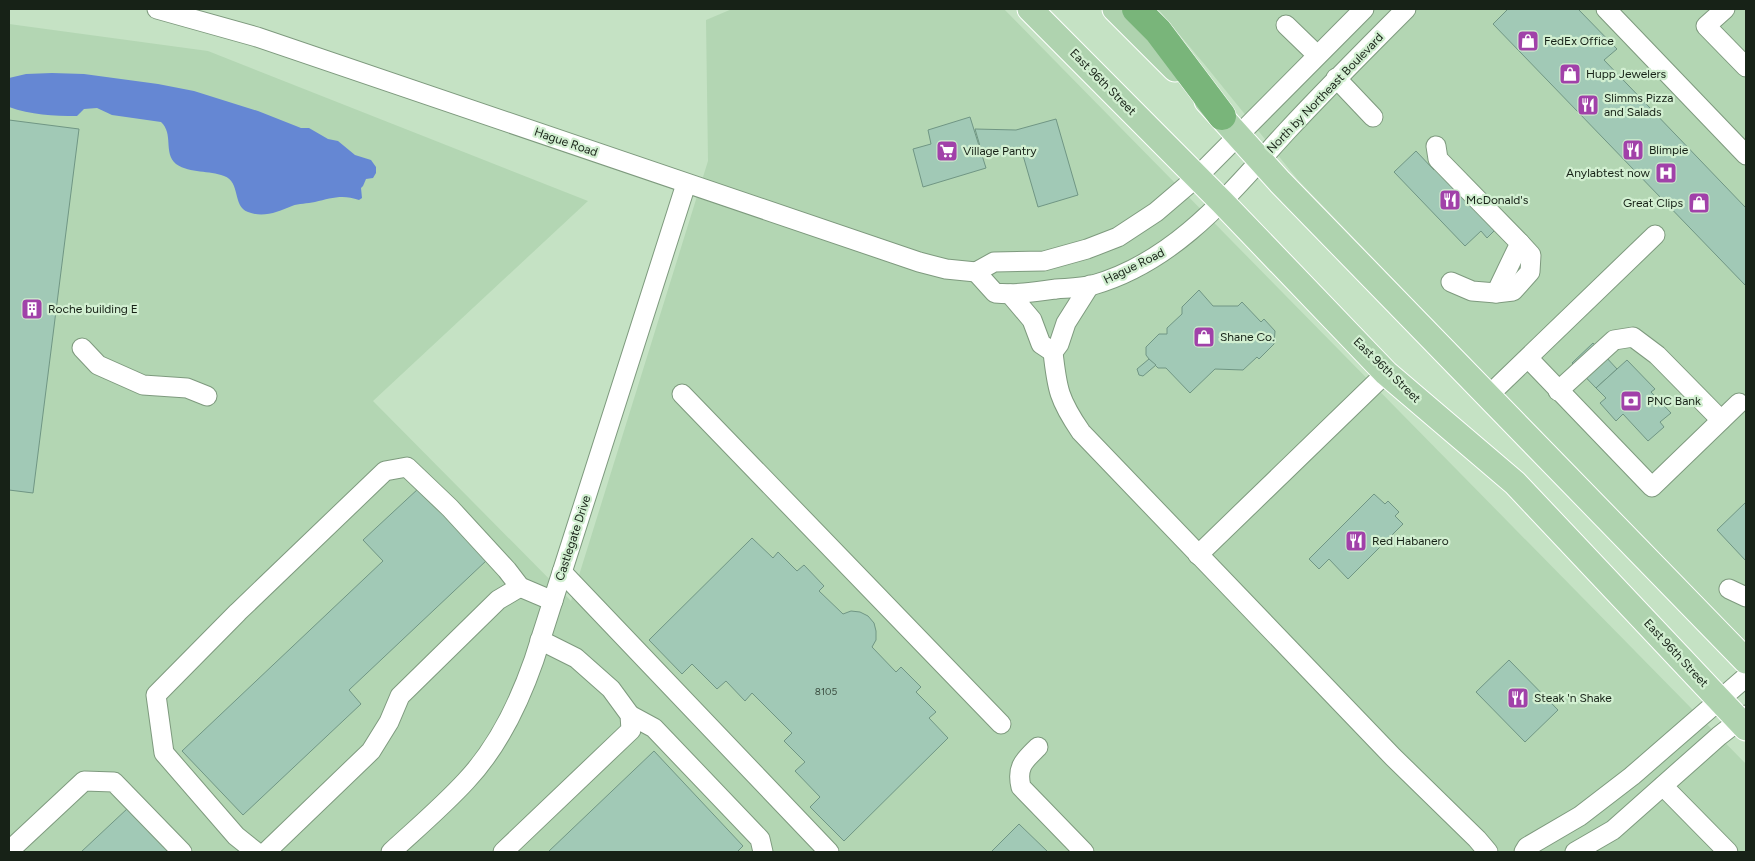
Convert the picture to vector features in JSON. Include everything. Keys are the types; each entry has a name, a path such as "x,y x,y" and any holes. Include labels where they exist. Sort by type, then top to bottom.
{"highway":[{"path":"1136,9 1158,31 1230,126"}],"main road":[{"name":"East 96th Street","path":"1030,9 1222,202 1386,373 1515,483 1720,700 1744,721"},
{"path":"1115,9 1230,126 1253,169 1489,395 1746,661"}],"street":[{"name":"Hague Road","path":"158,9 266,40 686,184 919,262 946,269 976,272 994,262 1044,261 1087,249 1118,237 1156,212 1197,177 1221,153 1230,126"},
{"path":"1230,126 1317,56 1364,9"},
{"name":"North by Northeast Boulevard","path":"1253,169 1336,78 1406,9"},
{"path":"1606,9 1746,155"},
{"path":"1725,9 1706,26 1746,67"},
{"path":"1286,26 1317,56"},
{"path":"1336,78 1373,117"},
{"path":"1436,146 1438,159 1532,255 1530,272 1513,290 1496,293 1472,291 1451,282"},
{"name":"Hague Road","path":"976,272 995,293 1010,294 1090,285 1119,275 1158,256 1191,231 1253,169"},
{"name":"Castlegate Drive","path":"391,852 466,781 493,746 522,693 686,184"},
{"path":"1489,395 1655,235"},
{"path":"1090,285 1066,323 1059,344 1053,352 1058,392 1069,415 1081,432 1198,555 1488,852"},
{"path":"1010,294 1032,320 1041,344 1053,352"},
{"path":"1558,391 1614,340 1633,337 1658,355 1721,420"},
{"path":"82,348 98,365 143,385 187,388 207,396"},
{"path":"1528,358 1652,487 1738,403"},
{"path":"1198,555 1386,373"},
{"path":"682,394 1001,724"},
{"path":"256,852 236,836 164,753 156,696 238,612 385,471 408,467 456,515 507,570 520,587 552,601"},
{"path":"562,572 829,852"},
{"path":"266,852 371,751 389,722 400,696 498,600 520,587"},
{"path":"1729,589 1746,598"},
{"path":"540,640 576,658 611,689 630,714 654,728 760,839 763,852"},
{"path":"1524,852 1527,847 1580,816 1632,776 1746,677"},
{"path":"503,852 631,730 630,714"},
{"path":"1575,852 1613,830 1663,786 1744,721"},
{"path":"1038,747 1022,764 1018,776 1021,787 1084,852"},
{"path":"9,851 84,781 114,782 182,852"},
{"path":"1663,786 1728,852"}],"shaded area":[{"path":"732,9 1004,9 1746,764 1746,852 9,852 9,24 208,51 588,201 373,401 571,601 708,161 706,20"},
{"path":"1158,9 1746,9 1746,645 1298,180"}],"water":[{"path":"26,74 84,74 194,91 258,111 301,128 309,128 328,139 338,141 355,155 371,160 376,167 376,173 373,178 366,179 361,188 362,198 359,200 337,197 295,205 270,213 254,214 243,209 240,205 233,183 229,179 218,174 188,169 176,164 172,160 167,132 161,122 112,115 97,108 84,109 77,116 68,116 34,113 9,107 9,78"}],"building":[{"path":"1508,9 1578,9 1617,49 1604,60 1746,208 1746,286 1493,24"},
{"name":"Village Pantry","path":"970,117 986,168 923,187 913,149 931,144 928,130"},
{"path":"1056,119 1078,195 1038,207 1022,152 982,153 975,129 1016,130"},
{"name":"Roche building E","path":"9,120 79,129 33,493 9,490"},
{"path":"1416,151 1434,170 1439,166 1498,227 1487,238 1481,231 1465,246 1394,172"},
{"path":"1199,290 1213,306 1238,306 1242,302 1261,322 1264,319 1275,331 1274,344 1259,359 1257,357 1243,370 1215,369 1190,393 1166,368 1158,368 1149,359 1146,355 1146,347 1159,334 1167,334 1167,328 1182,314 1182,307"},
{"path":"1593,343 1617,369 1596,388 1572,363"},
{"path":"1149,359 1156,365 1143,376 1139,375 1137,369"},
{"name":"PNC Bank","path":"1627,360 1655,389 1651,392 1671,413 1660,422 1664,427 1648,441 1623,414 1616,421 1600,403 1606,398 1596,388"},
{"path":"419,488 487,560 349,690 361,704 243,815 182,751 383,561 363,540"},
{"name":"Red Habanero","path":"1374,494 1385,504 1388,501 1399,512 1395,516 1403,524 1348,579 1329,559 1319,569 1309,559"},
{"path":"1746,502 1746,561 1717,530"},
{"path":"752,538 773,558 778,552 797,571 804,565 824,586 819,591 843,614 851,611 860,612 868,616 874,623 876,631 876,640 872,647 896,672 901,667 921,687 916,692 936,712 929,718 948,738 844,841 810,807 820,797 795,771 805,762 784,741 792,733 752,693 745,701 726,681 717,689 692,664 682,674 649,640"},
{"path":"1509,660 1558,710 1525,742 1476,692"},
{"path":"654,751 743,846 737,852 548,852"},
{"path":"128,808 169,852 81,852"},
{"path":"1019,824 1048,852 991,852"}],"place":[{"name":"FedEx Office","path":"1528,41"},
{"name":"Hupp Jewelers","path":"1570,74"},
{"name":"Slimms Pizza and Salads","path":"1588,105"},
{"name":"Blimpie","path":"1633,150"},
{"name":"Village Pantry","path":"947,151"},
{"name":"Anylabtest now","path":"1666,173"},
{"name":"McDonald's","path":"1450,200"},
{"name":"Great Clips","path":"1699,203"},
{"name":"Roche building E","path":"32,309"},
{"name":"Shane Co.","path":"1204,337"},
{"name":"PNC Bank","path":"1631,401"},
{"name":"Red Habanero","path":"1356,541"},
{"name":"Steak 'n Shake","path":"1518,698"}]}
